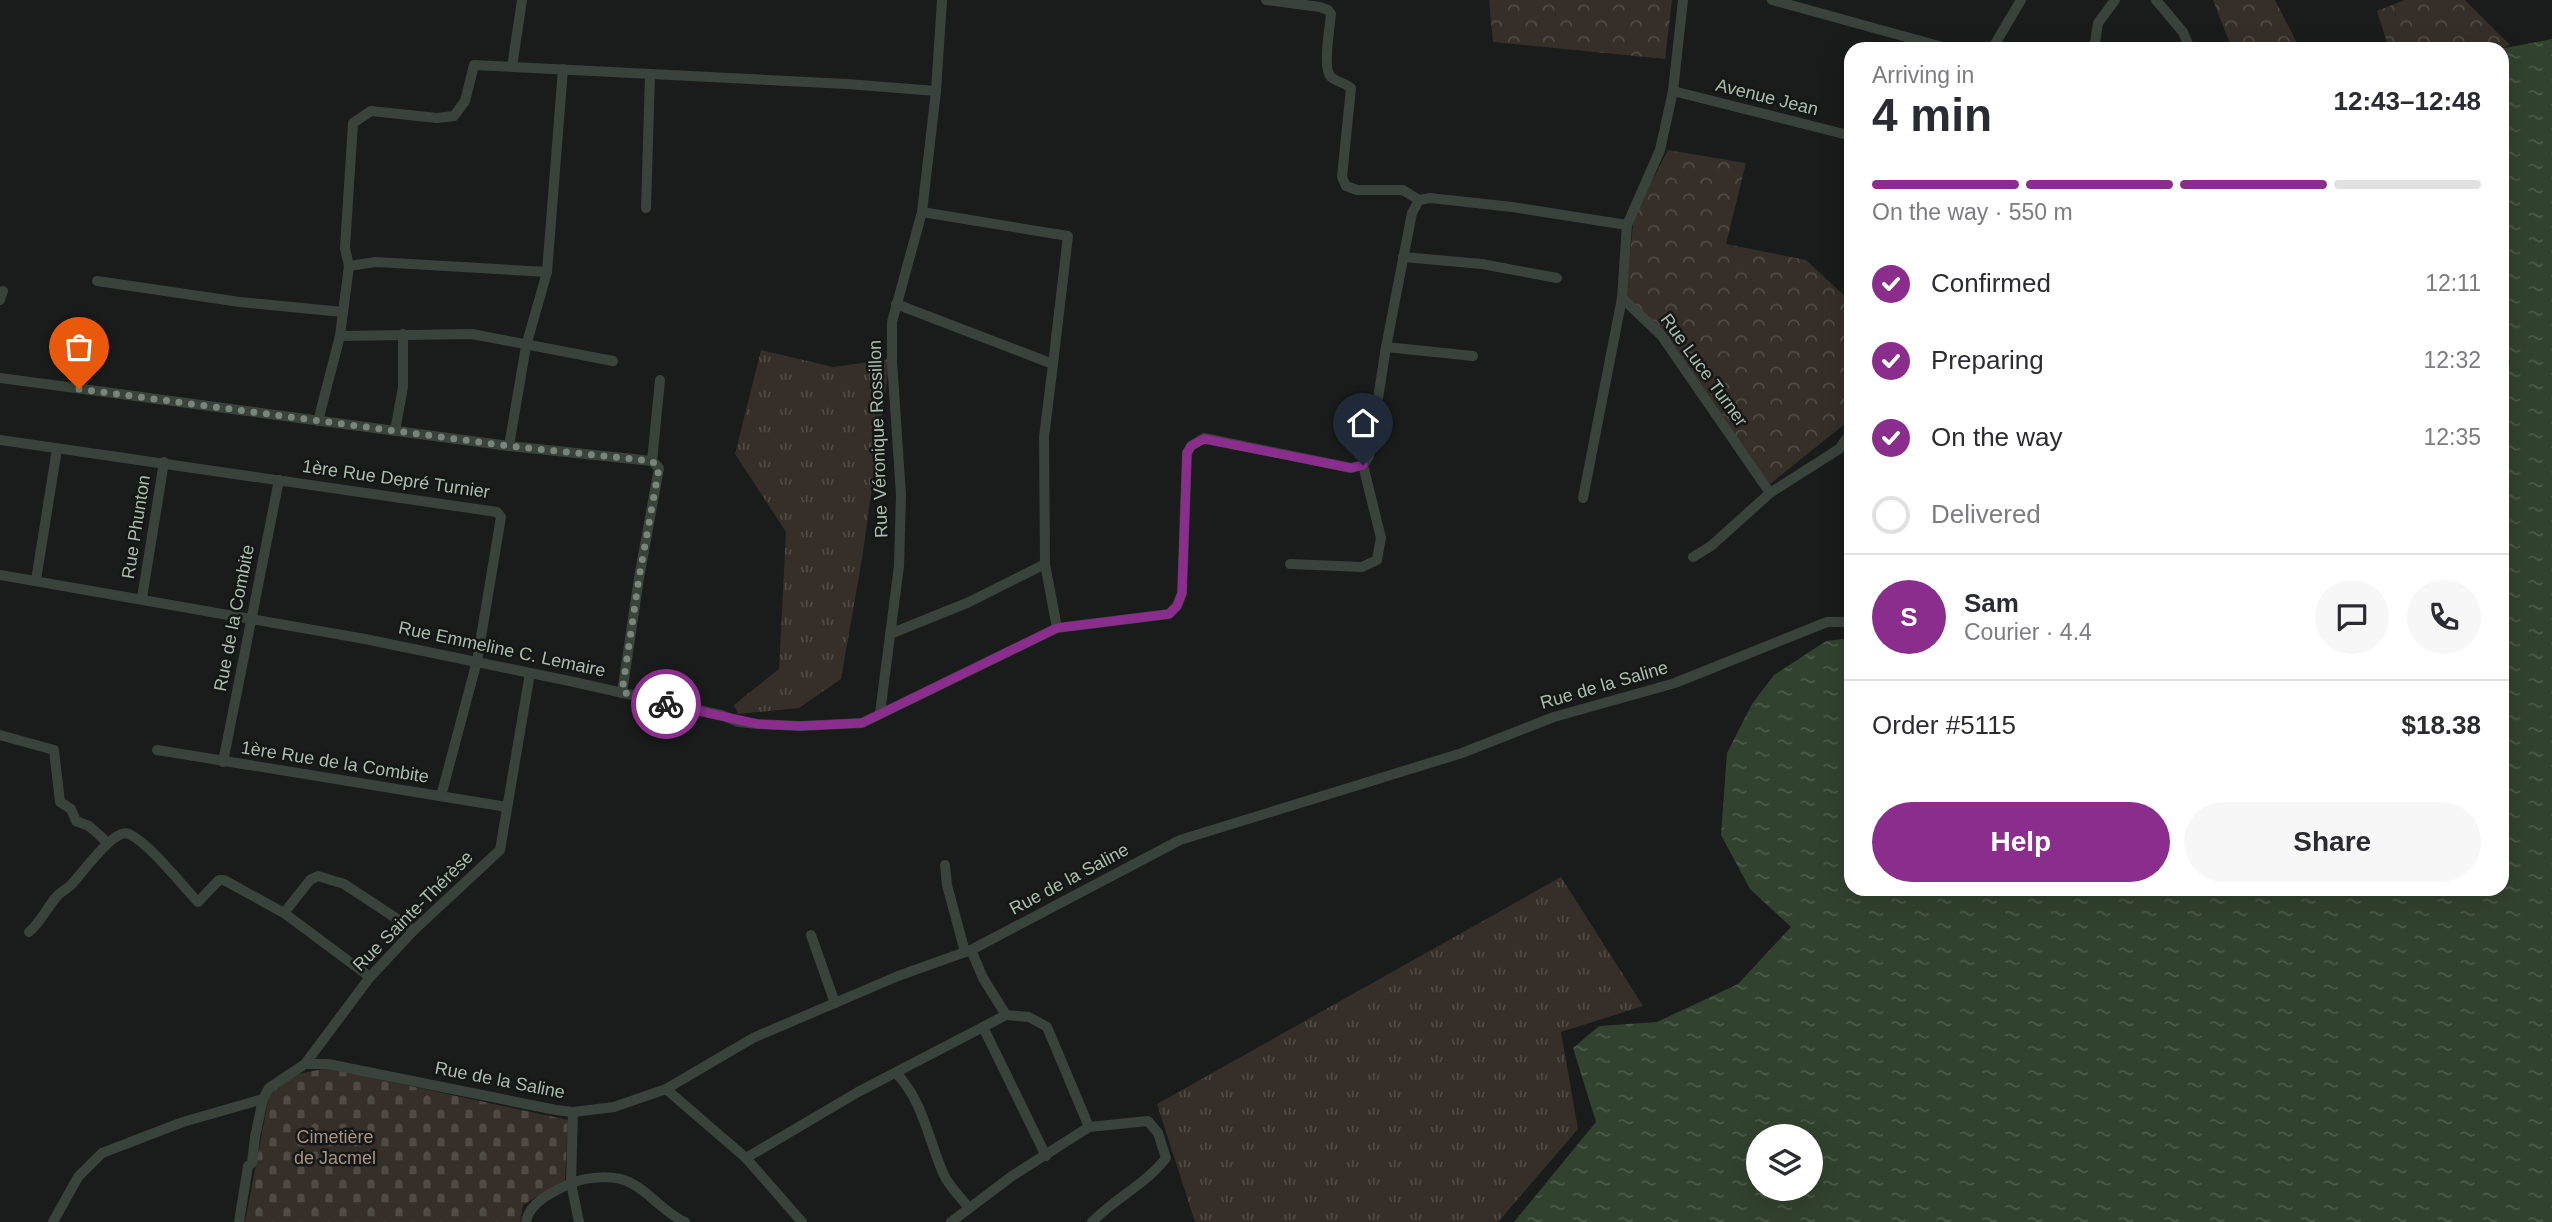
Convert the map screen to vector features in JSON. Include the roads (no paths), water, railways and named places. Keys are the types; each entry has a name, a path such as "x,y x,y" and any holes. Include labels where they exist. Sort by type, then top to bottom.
{"street":[{"path":"512,67 522,0"},
{"name":"Rue Véronique Rossillon","path":"880,713 899,566 900,506 892,322 922,212 936,91 942,0"},
{"path":"1266,0 1320,7 1331,14 1327,68 1333,79 1351,88 1342,177 1346,186 1357,190 1403,190 1419,200 1430,198 1512,207 1627,225"},
{"path":"1583,498 1622,298 1627,225 1660,150 1673,91 1684,0"},
{"path":"1772,0 1925,42"},
{"path":"1996,42 2021,0"},
{"path":"2095,42 2098,23 2115,0"},
{"path":"2157,0 2183,32 2187,42"},
{"path":"318,421 340,337 349,266 345,248 353,124 371,111 437,118 454,116 465,102 474,65 936,91"},
{"path":"509,446 526,346 547,272 563,69"},
{"path":"646,208 650,75"},
{"name":"Avenue Jean","path":"1673,91 1844,134"},
{"path":"1290,564 1362,567 1377,560 1381,538 1363,465 1369,456 1386,347 1412,213 1419,200"},
{"path":"922,212 1068,236 1044,437 1045,564 1057,628"},
{"path":"1403,257 1482,264 1557,278"},
{"path":"349,266 376,262 547,272"},
{"path":"97,281 240,302 343,312"},
{"name":"Rue Luce Turner","path":"1622,298 1661,335 1770,493"},
{"path":"896,304 1053,364"},
{"path":"395,431 403,387 403,334"},
{"path":"340,337 472,334 613,361"},
{"path":"1386,347 1473,356"},
{"path":"0,378 509,446 652,461 659,468 622,692"},
{"path":"652,461 660,380"},
{"name":"Rue Emmeline C. Lemaire","path":"0,575 252,617 477,661 721,715 739,722 800,726 862,723 1057,628 1169,614 1177,606 1182,593 1187,453 1191,446 1204,439 1351,468 1363,465"},
{"name":"1ère Rue Depré Turnier","path":"0,440 496,512 501,517 477,661 441,796"},
{"path":"1693,557 1711,546 1770,493 1839,449 1844,442"},
{"path":"36,580 57,449"},
{"name":"Rue Phunton","path":"142,598 164,462"},
{"name":"Rue de la Combite","path":"223,762 279,480"},
{"path":"890,634 967,603 1045,564"},
{"name":"Rue de la Saline","path":"305,1064 328,1064 556,1111 573,1112 614,1107 666,1089 753,1038 898,976 968,951 1180,840 1462,753 1554,717 1675,683 1826,622 1844,622"},
{"name":"Rue Sainte-Thérèse","path":"263,1100 269,1088 305,1064 370,977 414,930 500,850 530,673"},
{"path":"0,735 54,750 60,802 71,809 76,821 89,826 107,842"},
{"name":"1ère Rue de la Combite","path":"157,750 508,807"},
{"path":"29,932 38,924 60,892 69,887 107,842 122,833 128,833 198,902 219,880 224,880 284,913 370,977"},
{"path":"945,865 947,885 968,951 1006,1015"},
{"path":"284,913 310,880 318,876 345,884 414,930"},
{"path":"811,935 835,1003"},
{"path":"746,1158 858,1092 1006,1015 1029,1017 1047,1027 1088,1126"},
{"path":"983,1027 1046,1156"},
{"path":"896,1073 918,1103 944,1176 969,1208"},
{"path":"666,1089 746,1158 803,1222"},
{"path":"53,1222 78,1177 102,1153 183,1122 263,1100 239,1222"},
{"path":"573,1112 571,1183 579,1222"},
{"path":"951,1222 1012,1176 1088,1126 1148,1121 1157,1133 1166,1158 1157,1170 1106,1207 1092,1222"},
{"path":"526,1222 527,1215 537,1202 571,1183 595,1176 630,1182 674,1217 685,1222"}],"water":[{"path":"2552,39 2552,1222 1514,1222 1596,1122 1573,1048 1599,1026 1657,1022 1738,984 1791,927 1750,889 1721,835 1727,753 1752,704 1774,675 1826,641 1844,639 1844,896 2509,896 2509,47"}],"park label":[{"name":"Cimetière de Jacmel","path":"335,1147"}]}
